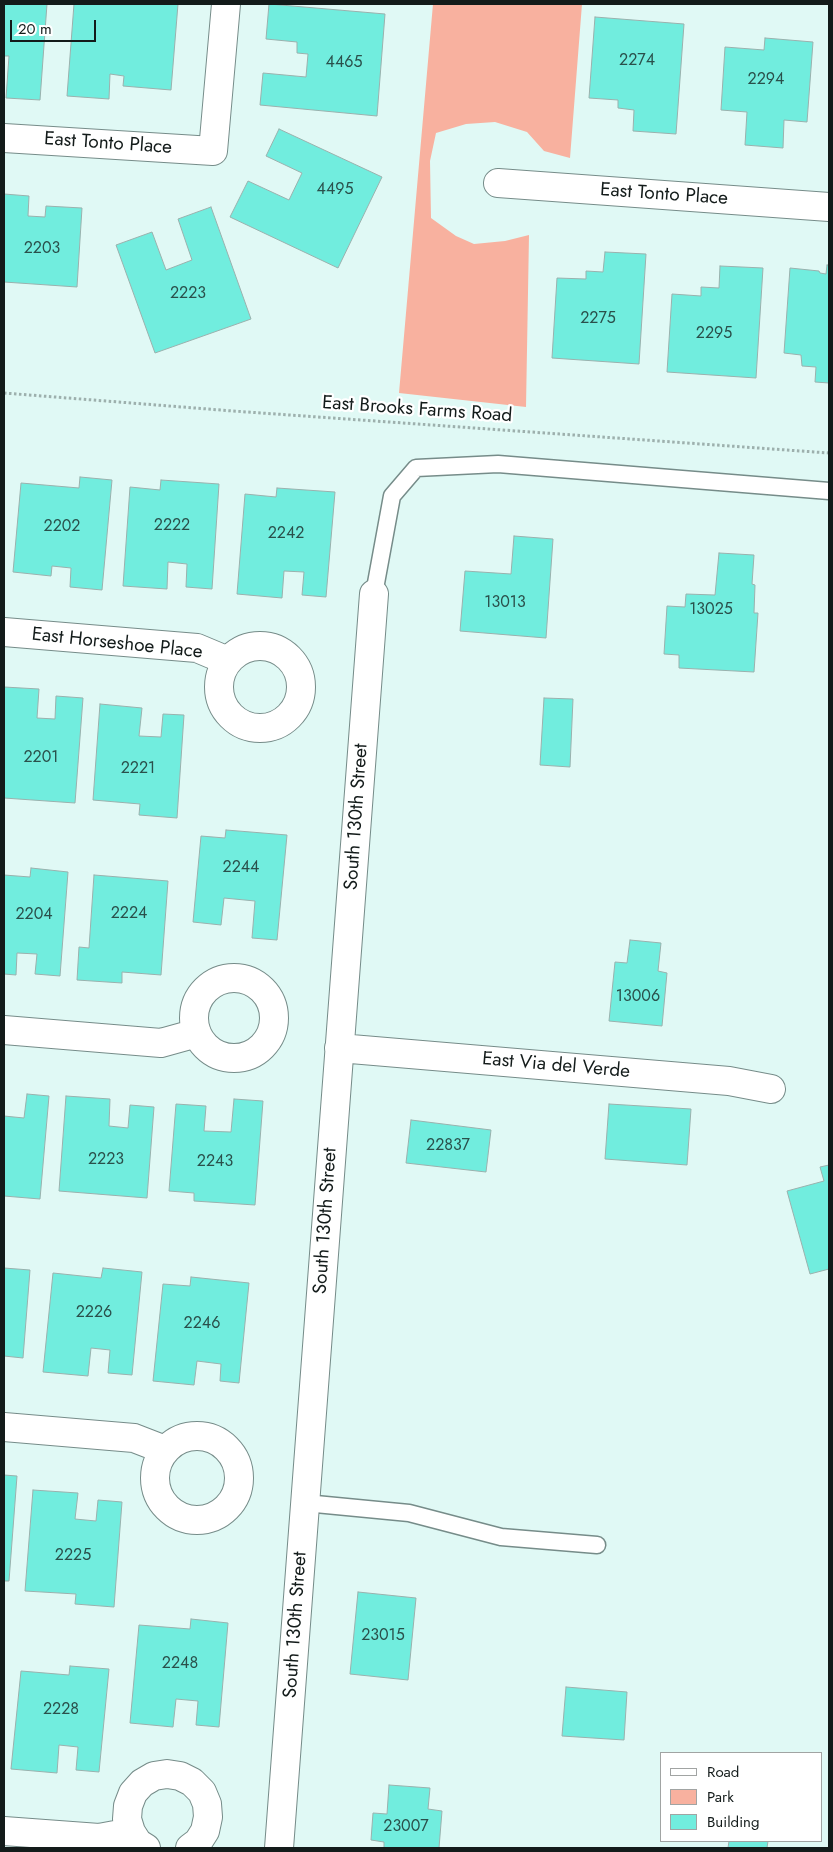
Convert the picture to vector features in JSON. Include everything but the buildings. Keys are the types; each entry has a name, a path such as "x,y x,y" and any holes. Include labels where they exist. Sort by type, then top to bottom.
{"street":[{"name":"East Tonto Place","path":"4,138 213,151 226,4"},
{"name":"East Tonto Place","path":"498,183 829,207"},
{"name":"South 130th Street","path":"279,1848 374,594"},
{"name":"East Horseshoe Place","path":"4,632 197,648 228,661"},
{"path":"4,1030 161,1043 197,1033"},
{"name":"East Via del Verde","path":"339,1048 729,1081 771,1089"},
{"path":"4,1427 134,1438 165,1450"},
{"path":"138,1840 127,1819 128,1806 133,1793 142,1783 154,1776 167,1774 180,1776 192,1782 202,1792 207,1804 208,1818 205,1831 198,1842 190,1848"},
{"path":"4,1830 138,1840"}],"lane":[{"path":"374,594 392,496 416,468 498,464 829,491"},
{"path":"305,1503 409,1513 501,1536 597,1545"}],"path":[{"name":"East Brooks Farms Road","path":"4,393 243,412 829,453"}],"green space":[{"path":"433,4 582,4 570,158 544,151 527,132 495,122 466,124 436,133 430,161 431,218 456,236 474,244 505,241 529,235 526,407 399,393"}]}
